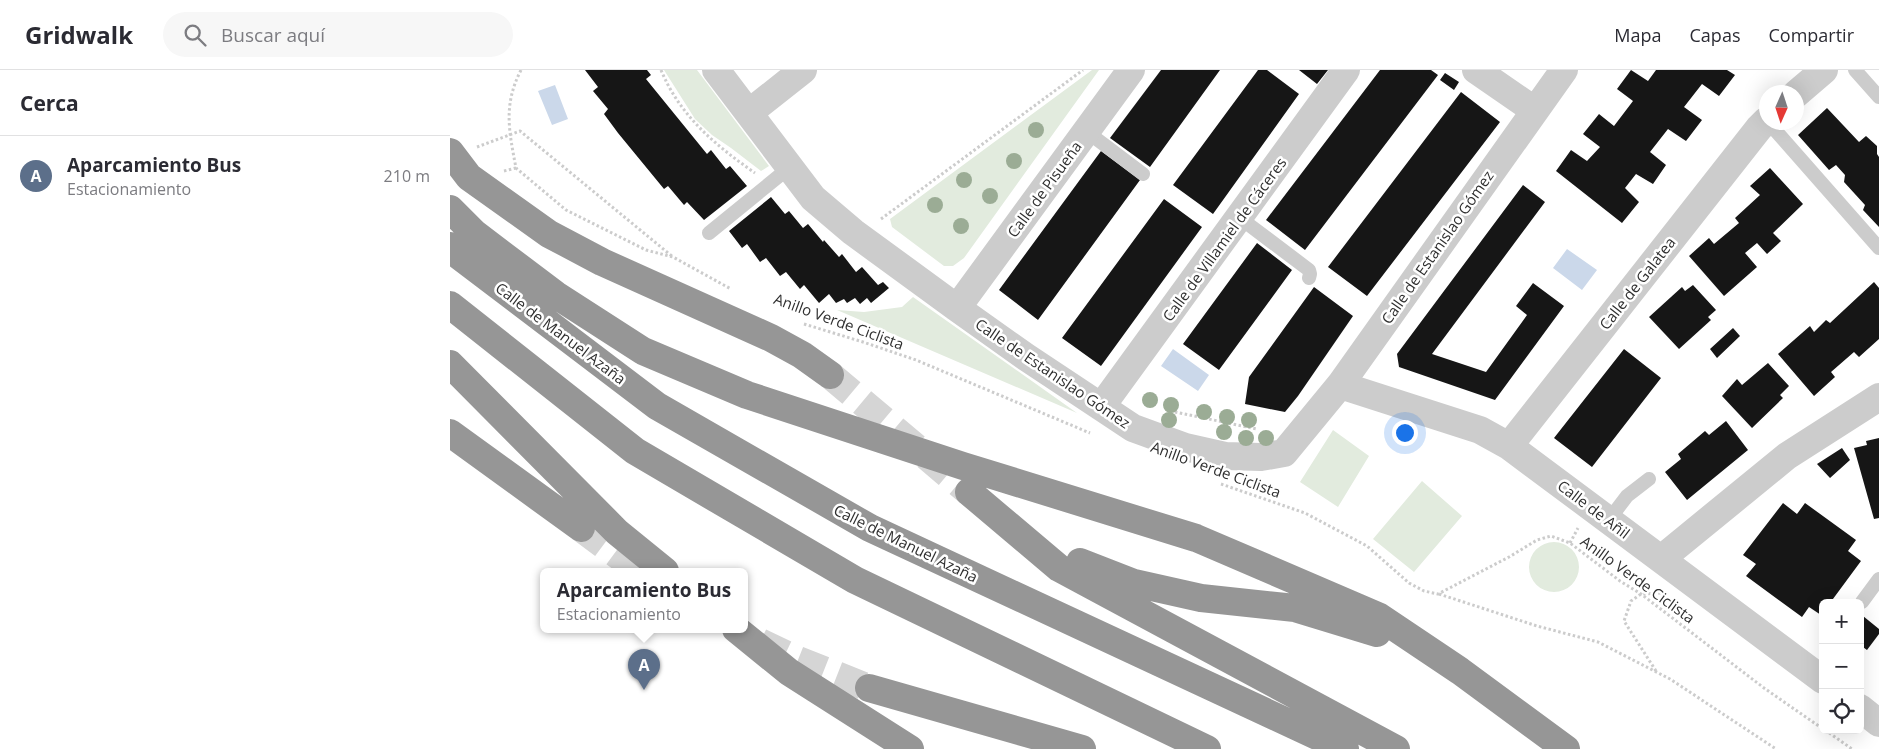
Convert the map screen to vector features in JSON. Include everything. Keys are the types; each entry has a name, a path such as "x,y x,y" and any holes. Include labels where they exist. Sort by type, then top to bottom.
{"highway":[{"path":"462,150 469,177 549,234 602,262 772,338 802,355 830,375"},
{"path":"450,209 461,245 556,295 643,351 747,395 963,466 1196,538 1378,616 1460,672 1566,749"},
{"name":"Calle de Manuel Azaña","path":"461,245 657,406 870,528 1345,749"},
{"path":"450,305 635,451 855,580 1207,749"},
{"path":"450,364 617,532 661,568"},
{"path":"450,433 581,528"},
{"path":"969,492 1059,568 1396,749"},
{"path":"1008,525 1065,556 1134,583 1201,598 1295,608 1370,629 1460,672"},
{"path":"741,633 789,672 910,749"},
{"path":"869,688 1082,749"}],"street":[{"name":"Calle de Estanislao Gómez","path":"716,70 750,112 780,175 813,198 853,232 957,308 1133,428 1186,447 1225,456 1261,458 1284,453 1340,385 1564,70"},
{"path":"750,112 803,70"},
{"name":"Calle de Pisueña","path":"957,308 1131,70"},
{"name":"Calle de Villamiel de Cáceres","path":"1101,407 1346,70"},
{"path":"1476,70 1534,110"},
{"path":"1804,87 1824,70"},
{"name":"Calle de Galatea","path":"1508,446 1759,130"},
{"name":"Calle de Añil","path":"1340,385 1480,430 1508,446 1819,677"},
{"path":"1661,559 1787,456 1879,397"},
{"path":"1864,711 1879,722"}],"lane":[{"path":"1855,70 1879,97"},
{"path":"1774,130 1879,248"},
{"path":"1086,131 1143,174"},
{"path":"709,232 780,175"},
{"path":"1240,218 1309,270 1309,278"},
{"path":"1608,520 1627,496 1649,479"},
{"path":"1864,599 1879,579"}],"path":[{"path":"521,70 513,85 508,117 516,168 566,210 646,250 674,257"},
{"path":"660,70 678,103 694,124 716,144 780,175"},
{"path":"878,221 1084,70"},
{"path":"462,150 510,136 520,131 674,257 734,290"},
{"name":"Anillo Verde Ciclista","path":"803,323 916,360 1098,436"},
{"path":"1170,411 1264,430"},
{"name":"Anillo Verde Ciclista","path":"1220,483 1305,513 1367,546 1409,583 1424,591 1438,594 1509,557 1537,540 1551,536 1570,543 1620,581 1641,594 1764,688 1819,726"},
{"path":"1657,672 1624,622 1630,601 1641,594 1668,593"},
{"path":"1438,594 1537,626 1598,642 1678,684 1776,749"},
{"name":"Anillo Verde Ciclista","path":"1830,734 1852,749"}],"shaded area":[{"path":"664,70 697,70 769,166 761,171 712,135 695,119"},
{"path":"1092,70 1099,70 964,258 953,266 944,266 892,227 890,219"},
{"path":"913,297 1077,413 837,310 864,312 902,307"},
{"path":"1333,430 1369,456 1338,507 1300,482"},
{"path":"1422,481 1462,516 1414,572 1373,539"},
{"path":"1549,542 1559,542 1572,549 1579,562 1579,572 1572,585 1559,592 1549,592 1540,588 1533,581 1529,572 1529,562 1533,553 1540,546"}],"water":[{"path":"555,85 568,119 552,125 538,91"},
{"path":"1567,249 1597,270 1582,290 1553,268"},
{"path":"1173,349 1209,375 1198,391 1161,366"}],"building":[{"path":"585,70 647,70 651,75 646,79 707,154 711,150 726,169 730,166 747,186 704,220 687,202 684,205 668,186 664,189 618,133 604,114 608,109 593,91 598,87"},
{"path":"1161,70 1220,70 1150,167 1110,138"},
{"path":"1258,70 1267,70 1299,94 1213,214 1173,185"},
{"path":"1299,70 1328,70 1317,84"},
{"path":"1380,70 1431,70 1438,75 1305,250 1266,220"},
{"path":"1631,70 1648,81 1656,70 1727,70 1735,75 1719,96 1702,84 1684,107 1702,120 1686,141 1668,129 1650,152 1666,165 1653,184 1636,174 1625,188 1639,202 1622,223 1556,171 1571,150 1587,161 1600,147 1583,134 1599,114 1614,126 1633,101 1617,89"},
{"path":"1445,73 1459,82 1454,90 1440,80"},
{"path":"1461,92 1500,122 1367,296 1328,267"},
{"path":"1827,108 1859,142 1866,136 1877,146 1879,157 1879,227 1863,210 1865,205 1844,182 1845,175 1836,165 1829,170 1798,135"},
{"path":"1101,151 1140,180 1038,320 999,290"},
{"path":"1770,168 1803,204 1773,233 1781,241 1767,254 1757,243 1745,253 1757,267 1724,296 1689,256 1709,238 1714,244 1739,223 1735,218 1760,195 1750,186"},
{"path":"1523,185 1545,202 1432,354 1486,372 1527,315 1516,306 1533,283 1564,306 1495,400 1399,367 1397,354"},
{"path":"771,197 785,214 789,211 803,228 808,224 839,257 842,254 856,272 862,267 878,285 883,282 889,288 871,303 867,298 860,304 855,298 847,303 844,299 836,303 829,294 819,303 804,285 800,289 786,272 780,276 766,258 760,262 747,244 742,248 729,231"},
{"path":"1164,199 1202,227 1101,366 1062,338"},
{"path":"1257,243 1292,270 1219,370 1183,344"},
{"path":"1874,282 1879,288 1879,339 1859,357 1854,352 1831,372 1835,377 1814,396 1778,354 1810,326 1814,332 1826,320 1830,323"},
{"path":"1693,285 1716,310 1708,317 1711,320 1679,349 1649,317 1682,287 1685,291"},
{"path":"1314,287 1353,316 1285,412 1245,404 1249,377"},
{"path":"1733,328 1740,336 1717,358 1710,349"},
{"path":"1624,349 1661,378 1592,467 1554,438"},
{"path":"1768,363 1789,386 1780,395 1783,398 1752,428 1722,396 1737,379 1742,385"},
{"path":"1726,421 1748,450 1687,500 1665,472 1681,459 1678,454 1705,431 1709,435"},
{"path":"1879,438 1879,518 1874,519 1854,448 1867,445 1866,441"},
{"path":"1842,448 1850,460 1830,478 1817,464"},
{"path":"1783,503 1797,514 1805,503 1856,540 1848,551 1861,561 1833,599 1819,599 1819,614 1809,607 1802,617 1746,576 1756,564 1743,555"},
{"path":"1864,617 1879,629 1879,634 1867,650 1864,648"}],"tunnel":[{"path":"830,375 969,492"},
{"path":"581,528 635,568"},
{"path":"760,642 793,658 869,688"}],"place":[{"name":"Aparcamiento Bus","path":"644,690"}]}
